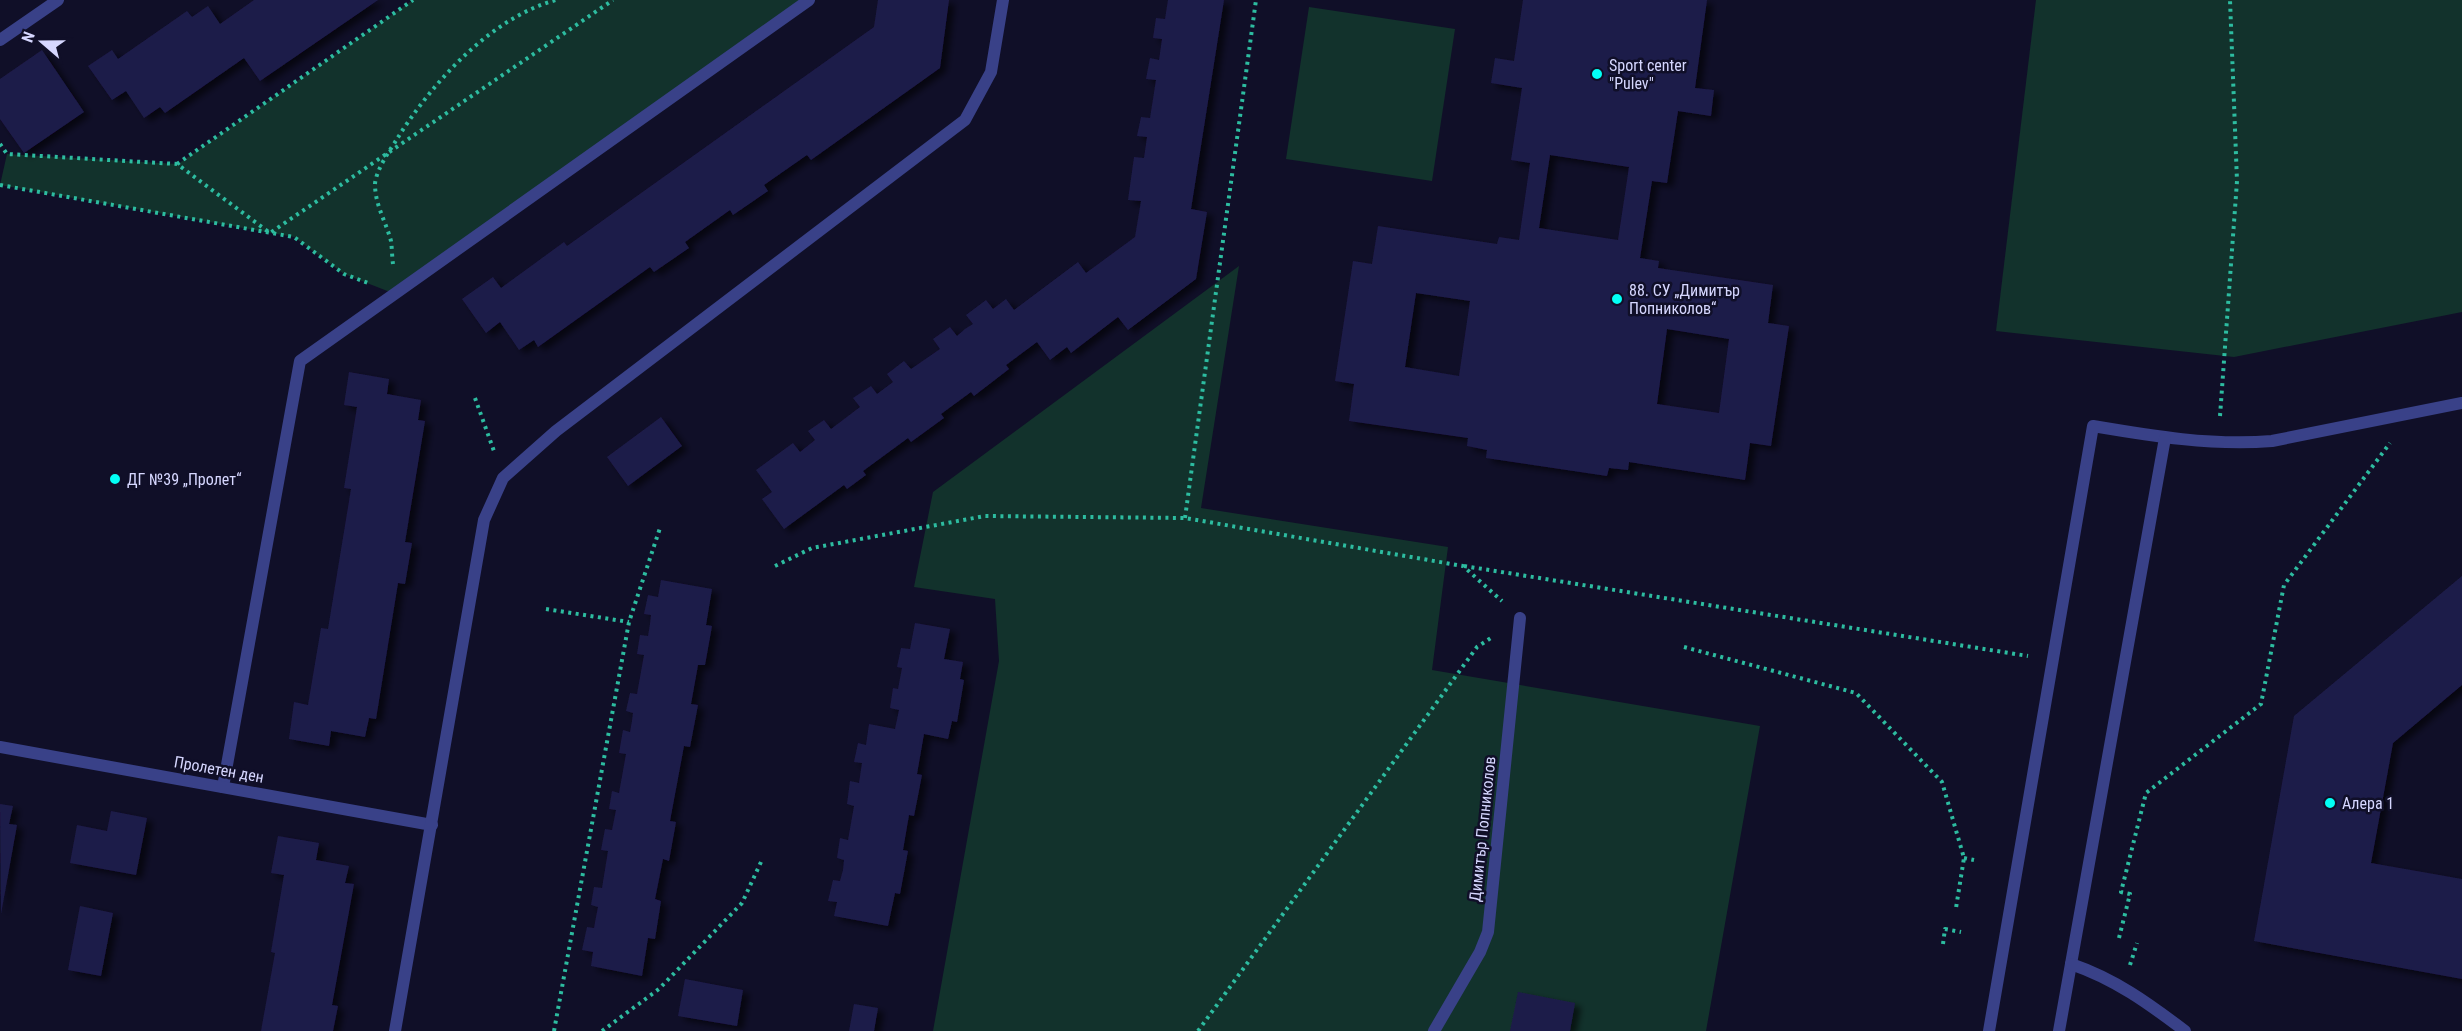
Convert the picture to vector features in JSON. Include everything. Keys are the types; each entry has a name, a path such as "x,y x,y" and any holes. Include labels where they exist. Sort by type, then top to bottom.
{"street":[{"path":"0,40 58,0"},
{"path":"223,787 300,361 809,0"},
{"path":"395,1031 484,520 503,478 556,431 965,120 991,72 1003,0"},
{"path":"1989,1031 2093,426 2165,438 2272,441 2462,403"},
{"path":"2059,1031 2165,438"},
{"name":"Димитър Попниколов","path":"1434,1031 1480,952 1488,932 1520,618"},
{"name":"Пролетен ден","path":"0,747 432,825"},
{"path":"2071,964 2103,975 2138,995 2185,1031"}],"path":[{"path":"177,164 413,0"},
{"path":"0,185 294,237 344,274 395,294 391,242 379,212 375,182 390,150 418,105 454,64 495,32 542,4 556,0"},
{"path":"270,233 612,0"},
{"path":"1185,518 1256,0"},
{"path":"2218,441 2237,181 2230,0"},
{"path":"0,144 7,154 177,164 270,233"},
{"path":"475,398 503,478"},
{"path":"2120,938 2130,894 2121,892 2146,793 2260,704 2284,585 2412,413"},
{"path":"775,566 812,548 985,516 1185,518 1463,566 2053,660"},
{"path":"554,1031 629,622 660,528"},
{"path":"1198,1031 1478,647 1520,618 1463,566"},
{"path":"546,609 629,622"},
{"path":"1684,647 1856,693 1942,782 1964,858 1956,908"},
{"path":"1964,858 1974,860"},
{"path":"602,1031 659,989 742,903 761,862"},
{"path":"1943,944 1946,929 1961,932"}],"green space":[{"path":"413,0 809,0 395,294 344,274 294,237 0,185 7,154 178,164"},
{"path":"2036,0 2462,0 2462,312 2234,357 1996,331"},
{"path":"1309,7 1455,29 1432,181 1286,159"},
{"path":"1239,266 1201,508 1448,547 1432,670 1760,726 1706,1031 933,1031 999,661 995,599 914,587 933,492"}],"building":[{"path":"254,0 378,0 260,81 244,58 165,113 160,107 144,118 126,91 112,100 88,66 112,50 118,59 187,11 192,17 208,6 220,24"},
{"path":"878,0 949,0 940,68 811,160 807,155 764,185 768,191 733,215 730,210 685,242 689,248 654,272 650,267 538,347 534,340 519,350 500,322 486,333 462,299 493,277 501,288 564,242 567,246 874,27"},
{"path":"1168,0 1224,0 1191,209 1207,212 1196,279 1128,330 1118,317 1071,353 1067,347 1050,360 1037,342 1006,365 1009,369 974,396 971,392 941,414 944,418 911,442 908,438 863,471 866,475 847,489 844,485 784,529 762,499 772,492 756,470 793,443 800,452 815,440 808,431 824,420 831,429 860,407 853,398 871,386 877,394 893,382 887,374 904,361 911,369 940,349 933,339 950,327 957,336 973,324 966,315 986,300 993,309 1006,299 1014,310 1078,262 1086,273 1135,237 1141,201 1128,200 1134,157 1144,158 1147,137 1137,136 1141,117 1150,118 1156,80 1146,79 1150,58 1159,60 1162,39 1153,38 1156,18 1165,19"},
{"path":"1523,0 1707,0 1695,88 1714,90 1711,116 1678,111 1667,183 1652,181 1640,258 1659,261 1658,268 1773,285 1768,323 1789,326 1771,446 1750,443 1745,480 1629,462 1628,470 1609,468 1607,476 1486,458 1487,450 1467,446 1468,438 1349,421 1354,384 1335,381 1353,261 1372,264 1378,226 1497,244 1499,237 1519,240 1530,163 1511,160 1522,88 1491,83 1495,58 1514,61","holes":["1550,155 1629,167 1618,240 1539,228","1416,293 1470,301 1459,376 1405,367","1667,329 1729,339 1719,413 1657,404"]},
{"path":"42,50 84,112 24,153 0,119 0,79"},
{"path":"349,372 389,379 387,394 421,400 418,420 425,421 405,542 412,543 405,584 398,583 376,719 369,718 365,737 331,731 329,746 289,739 294,702 308,705 321,628 328,629 351,489 344,488 357,407 344,405"},
{"path":"661,417 682,446 628,486 607,457"},
{"name":"Алера 1","path":"2462,576 2462,685 2393,743 2371,863 2462,879 2462,979 2254,941 2294,716"},
{"path":"661,580 712,589 706,625 712,626 705,665 698,665 691,704 698,705 690,747 684,746 670,821 676,822 669,861 663,859 655,899 661,901 655,939 648,938 642,976 591,966 593,952 582,950 587,927 594,928 598,907 591,905 594,887 602,888 608,851 601,850 605,829 612,830 616,810 609,809 612,791 619,793 626,754 619,753 623,730 630,732 633,713 626,711 630,693 637,694 644,655 637,654 640,635 648,636 651,615 644,614 648,595 658,597"},
{"path":"915,623 950,629 944,659 963,662 960,679 964,680 957,722 952,721 948,739 924,734 917,774 922,775 914,816 909,815 903,850 908,851 900,894 895,893 888,926 834,916 837,902 828,901 833,880 840,881 843,870 844,860 837,858 840,838 848,840 854,806 847,804 850,781 859,783 862,763 854,762 858,743 866,745 869,724 895,729 899,710 890,708 893,688 898,689 902,668 897,667 901,648 910,649"},
{"path":"0,804 13,806 9,824 17,825 1,914"},
{"path":"111,811 147,818 136,875 70,863 77,825 107,831"},
{"path":"278,836 319,843 316,860 349,866 345,883 354,884 332,1005 338,1006 333,1031 261,1031 275,953 271,952 284,875 271,873"},
{"path":"80,906 113,913 101,976 68,970"},
{"path":"685,979 743,990 737,1026 678,1016"},
{"path":"1518,992 1575,1003 1570,1031 1510,1031"},
{"path":"854,1004 878,1008 874,1031 849,1031"}],"place":[{"name":"Sport center \"Pulev\"","path":"1597,74"},
{"name":"88. СУ „Димитър Попниколов“","path":"1617,299"},
{"name":"ДГ №39 „Пролет“","path":"115,479"},
{"name":"Алера 1","path":"2330,803"}]}
